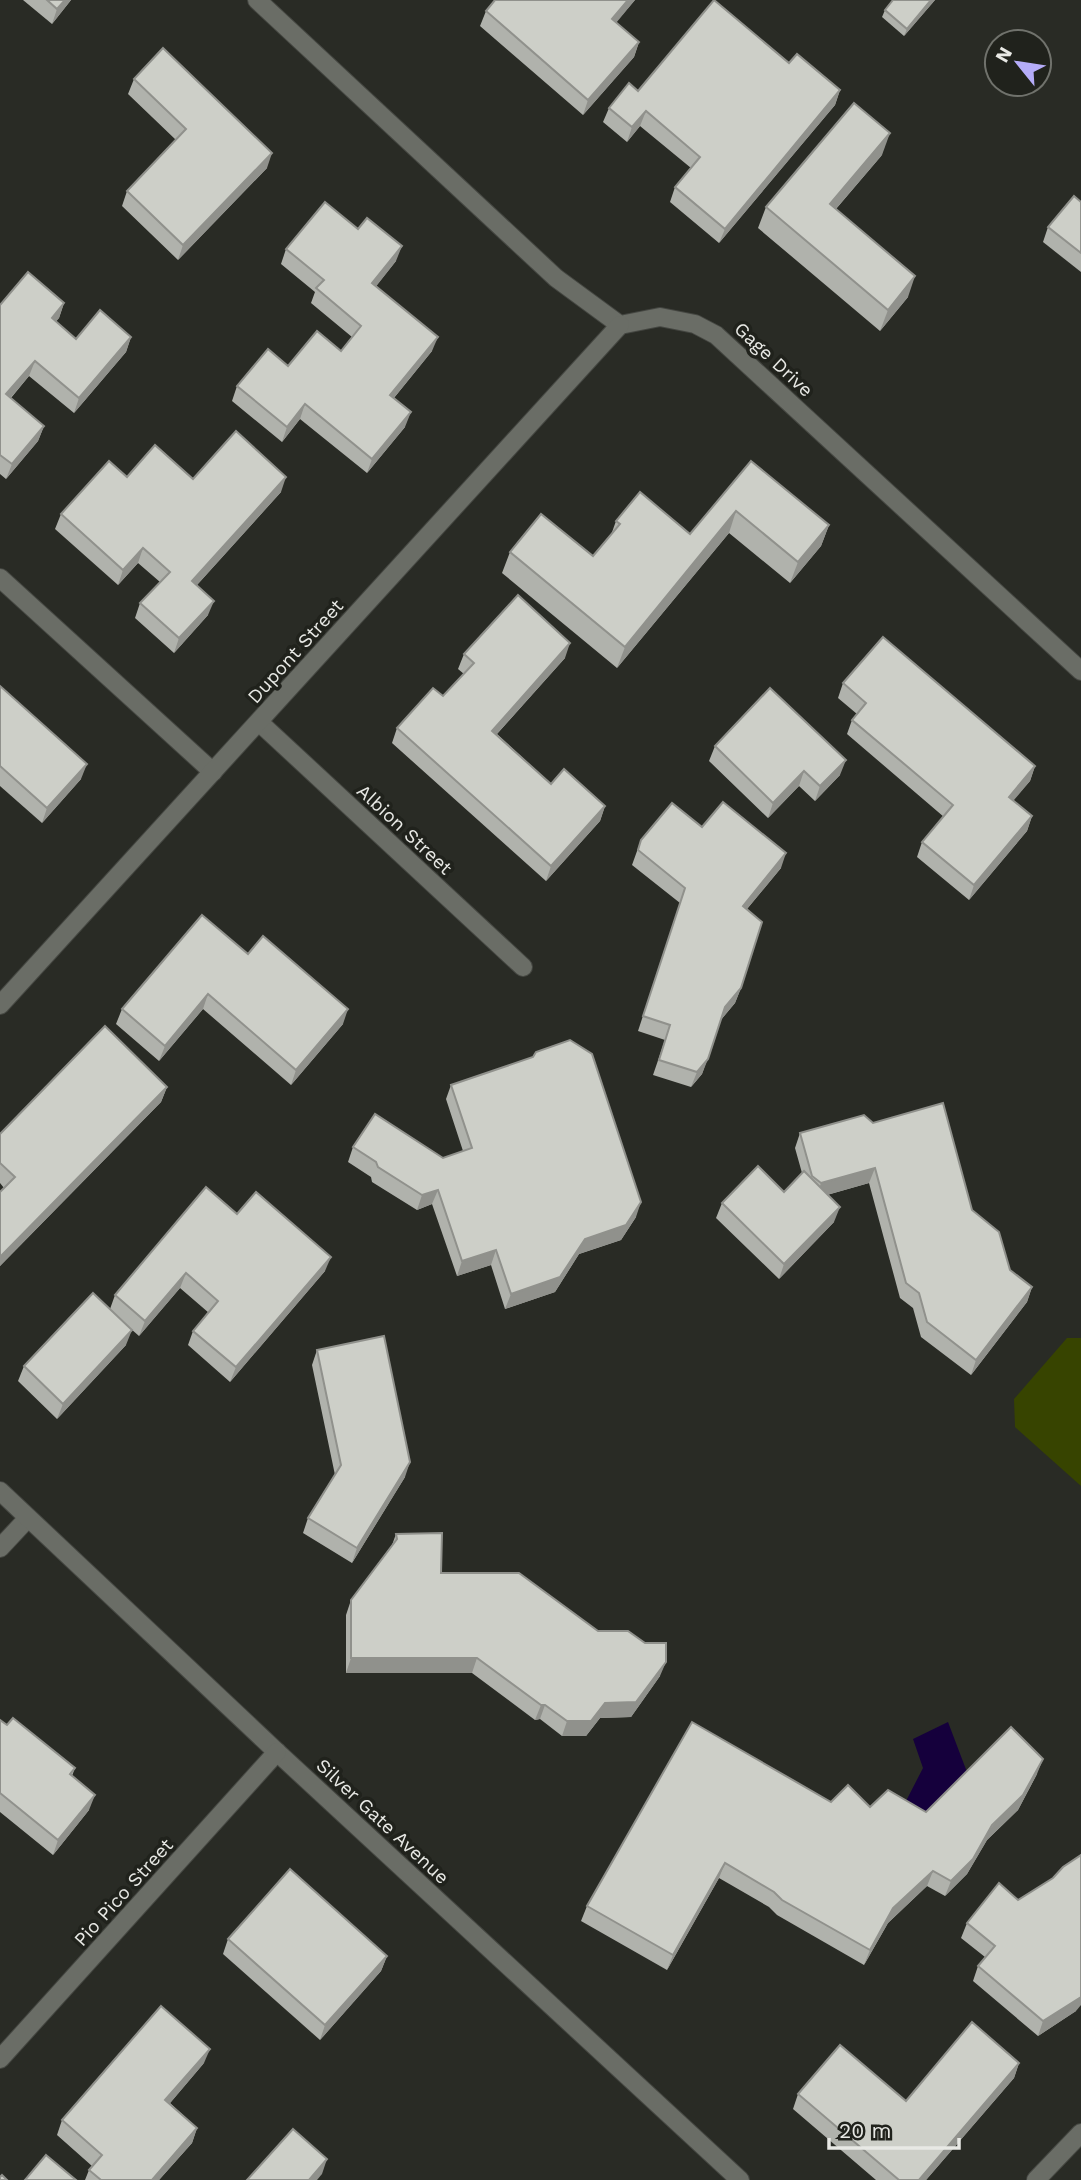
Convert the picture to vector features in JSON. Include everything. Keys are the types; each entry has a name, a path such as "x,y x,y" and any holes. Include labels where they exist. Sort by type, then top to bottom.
{"street":[{"path":"257,0 556,278 621,325"},
{"name":"Gage Drive","path":"621,325 660,317 695,324 716,335 1081,671"},
{"name":"Dupont Street","path":"0,1005 621,325"},
{"path":"0,578 213,772"},
{"name":"Albion Street","path":"259,722 523,967"},
{"name":"Silver Gate Avenue","path":"0,1491 740,2180"},
{"path":"0,1548 28,1518"},
{"name":"Pio Pico Street","path":"0,2059 278,1752"},
{"path":"1036,2180 1081,2133"}],"green space":[{"path":"1067,1338 1081,1338 1081,1486 1015,1427 1014,1399"}],"shaded area":[{"path":"948,1722 970,1780 934,1819 906,1801 923,1768 913,1739"}],"building":[{"path":"47,0 65,0 57,9"},
{"path":"495,0 628,0 612,19 639,42 588,100 486,11"},
{"path":"714,0 789,63 797,54 840,90 725,229 675,187 700,157 646,111 632,127 609,108 629,83 638,91"},
{"path":"893,0 931,0 907,29 885,10"},
{"path":"163,48 272,153 183,245 127,191 186,129 134,79"},
{"path":"854,103 890,133 830,204 915,276 888,310 766,207"},
{"path":"1074,196 1081,202 1081,253 1048,227"},
{"path":"325,202 358,229 367,218 402,246 372,283 438,337 390,395 411,412 372,459 305,404 287,427 237,386 268,349 288,366 317,331 341,351 361,326 316,288 324,280 286,249"},
{"path":"28,272 64,303 52,318 76,339 100,310 131,337 79,398 35,361 6,394 44,426 12,464 0,455 0,305"},
{"path":"236,431 286,477 192,581 214,601 179,638 140,603 170,572 143,548 123,570 61,514 109,461 127,477 155,445 193,479"},
{"path":"751,461 829,525 798,562 736,511 625,647 510,552 541,514 593,556 620,524 616,521 640,492 690,534"},
{"path":"518,595 570,643 492,731 551,784 564,769 605,806 551,866 397,728 433,688 443,696 474,663 464,654"},
{"path":"883,637 1035,766 1009,797 1032,816 974,885 922,842 953,805 852,720 866,703 843,683"},
{"path":"0,686 87,764 47,808 0,766"},
{"path":"770,688 846,760 820,786 804,771 773,803 715,746"},
{"path":"723,802 786,853 743,906 762,922 741,988 725,1007 708,1059 697,1072 659,1060 670,1025 643,1016 685,888 638,850 641,840 672,803 702,827"},
{"path":"202,915 248,954 263,936 348,1009 296,1070 208,994 165,1046 122,1009"},
{"path":"105,1026 167,1087 0,1257 0,1192 15,1177 0,1163 0,1134"},
{"path":"570,1040 592,1054 641,1202 626,1225 585,1239 560,1277 511,1294 496,1250 462,1261 438,1190 422,1195 378,1167 376,1162 353,1147 375,1114 443,1158 472,1148 451,1085 533,1057 536,1052"},
{"path":"943,1103 972,1210 999,1232 1010,1270 1032,1287 976,1360 927,1322 919,1293 906,1283 875,1168 821,1183 812,1176 800,1133 864,1115 873,1123"},
{"path":"758,1166 784,1192 804,1171 840,1207 784,1264 722,1203"},
{"path":"206,1187 237,1214 256,1192 331,1257 236,1367 193,1331 218,1301 186,1273 145,1321 115,1295"},
{"path":"93,1293 132,1330 63,1404 24,1366"},
{"path":"384,1336 410,1462 357,1548 308,1518 341,1465 317,1350"},
{"path":"442,1533 441,1573 519,1573 598,1631 628,1631 645,1643 666,1643 666,1662 636,1702 605,1703 591,1721 567,1721 477,1658 351,1658 351,1600 397,1539 396,1534"},
{"path":"13,1718 75,1768 70,1774 95,1795 58,1840 0,1793 0,1720 7,1725"},
{"path":"692,1722 831,1802 848,1785 870,1807 888,1790 926,1812 1011,1727 1043,1759 1023,1795 992,1825 973,1859 951,1881 933,1871 893,1908 870,1950 782,1900 774,1892 725,1863 673,1955 587,1906"},
{"path":"1081,1855 1081,1997 1043,2021 978,1966 995,1946 967,1923 999,1883 1018,1900 1053,1878 1063,1867"},
{"path":"290,1869 387,1956 325,2025 228,1939"},
{"path":"161,2006 210,2049 165,2100 197,2128 152,2180 101,2180 89,2170 102,2155 62,2120"},
{"path":"972,2022 1019,2063 919,2180 899,2180 798,2094 840,2045 906,2101"},
{"path":"293,2129 327,2159 309,2180 247,2180"},
{"path":"46,2155 76,2180 25,2180"}]}
